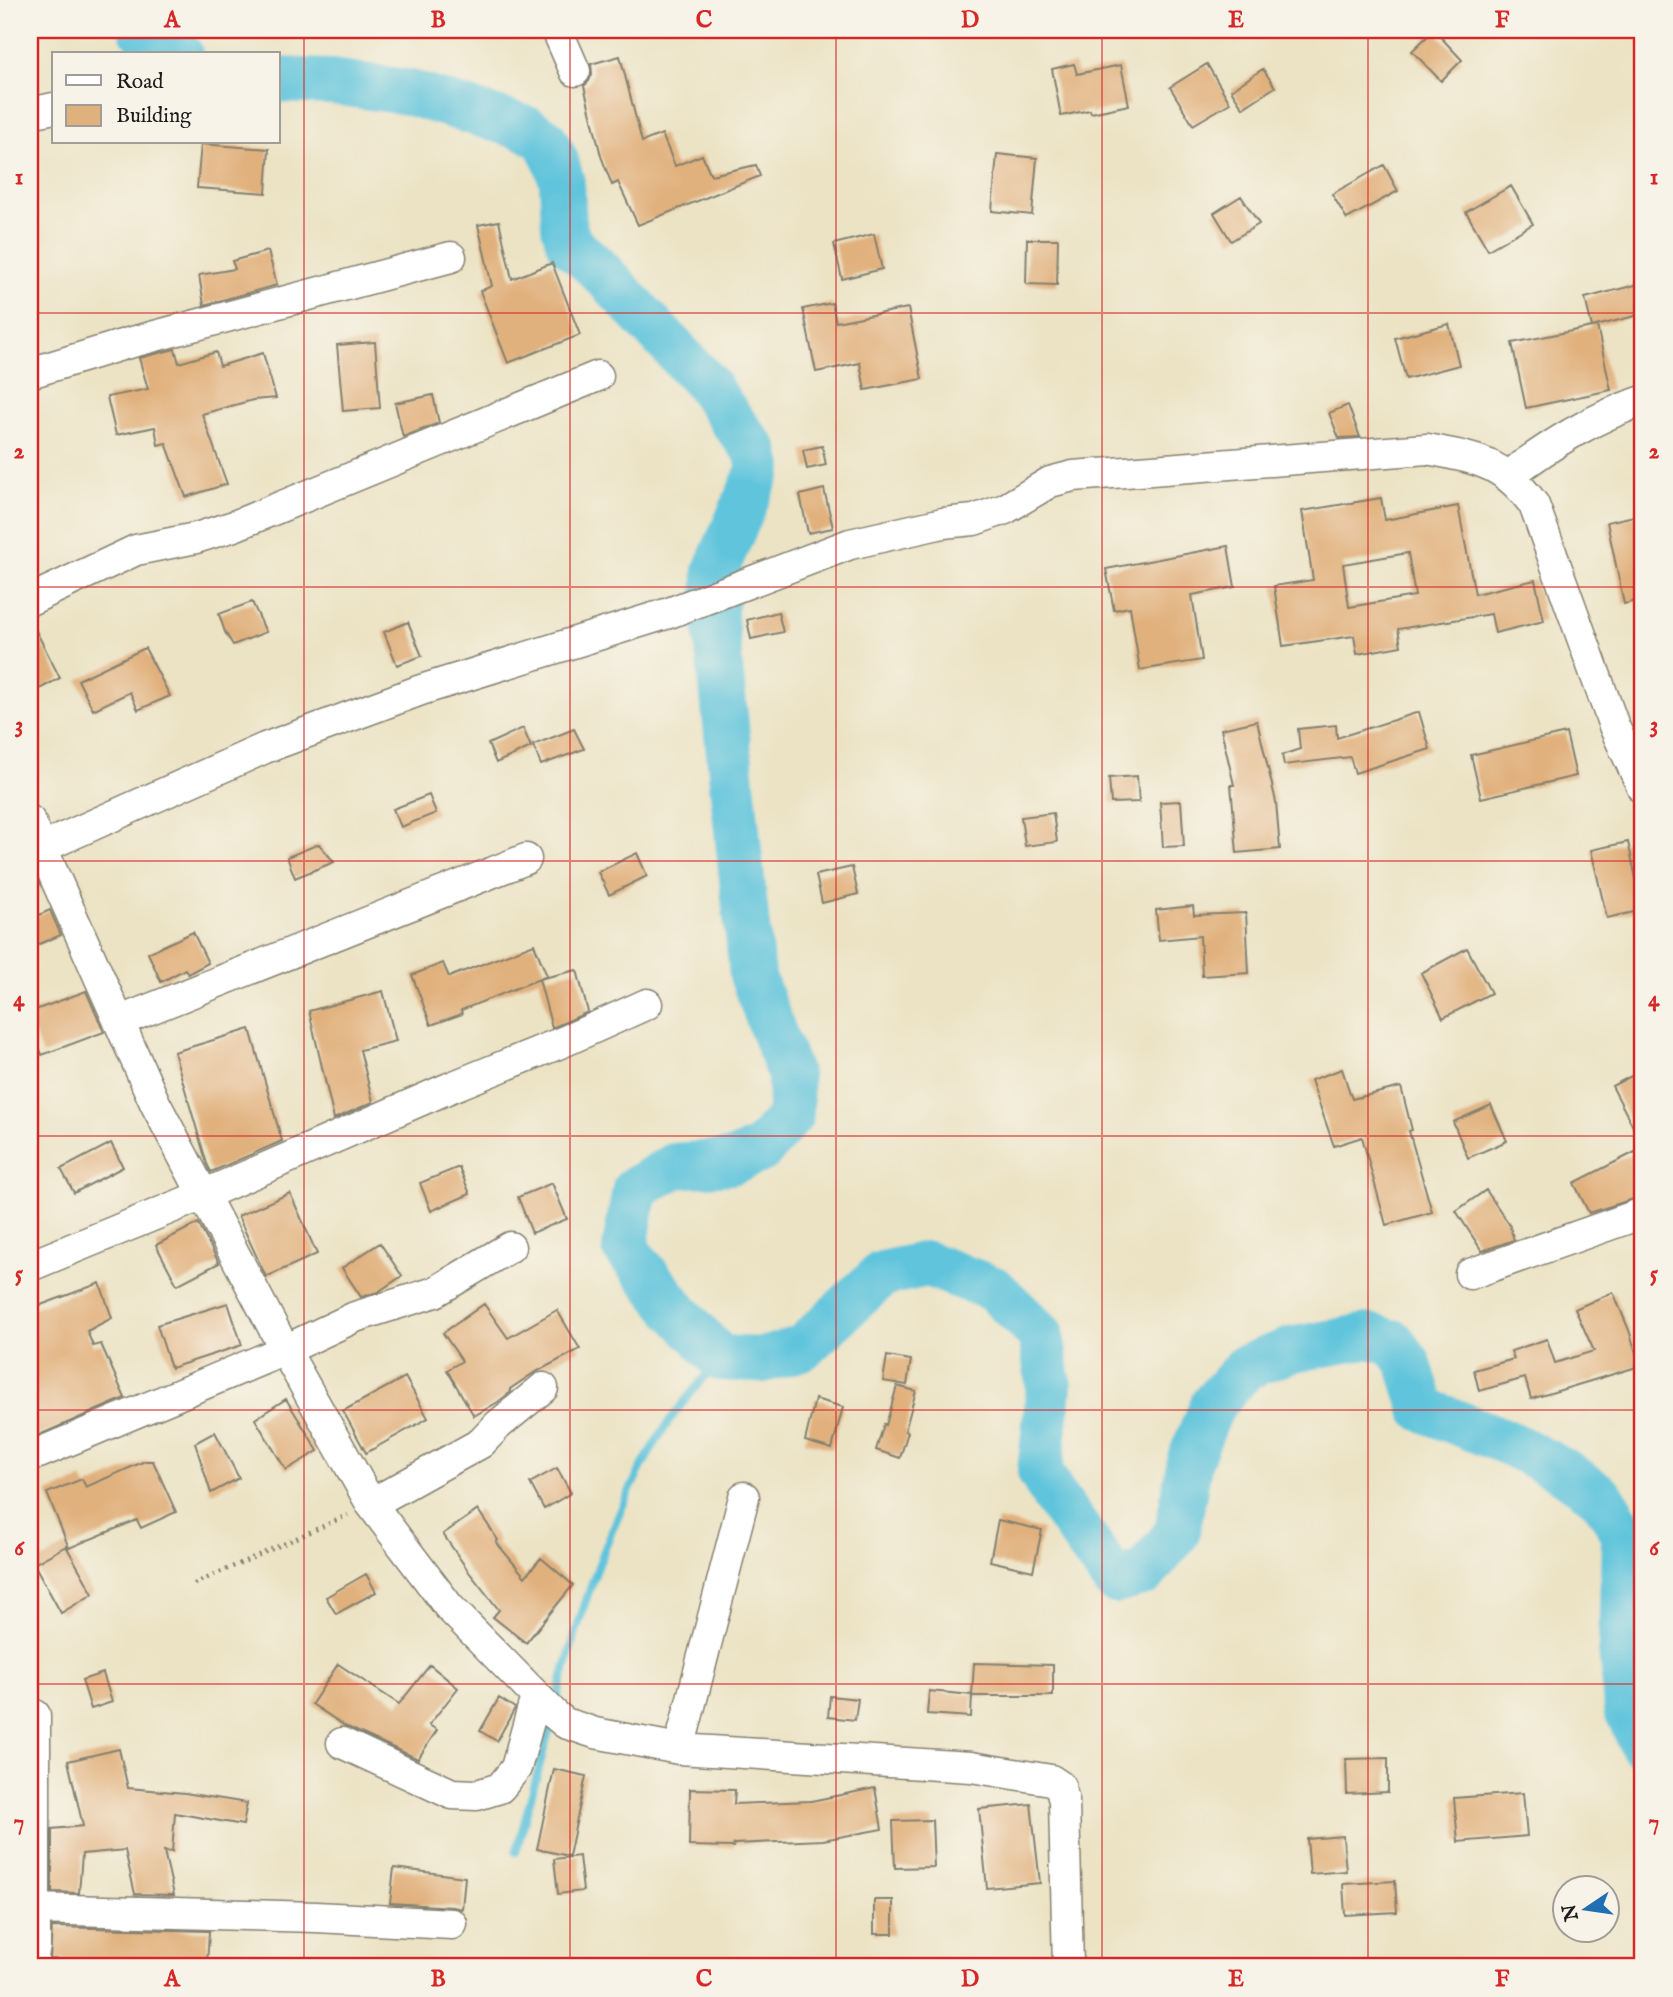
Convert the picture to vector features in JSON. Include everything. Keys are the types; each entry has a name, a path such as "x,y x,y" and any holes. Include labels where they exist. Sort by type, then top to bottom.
{"street":[{"path":"557,30 575,71"},
{"path":"30,113 52,108"},
{"path":"30,373 125,344 451,257"},
{"path":"30,600 136,550 196,538 234,526 598,376"},
{"path":"1508,476 1552,444 1614,411 1643,401"},
{"path":"36,850 291,738 421,690 728,592 850,544 943,523 974,520 1005,509 1050,482 1073,476 1427,449 1477,459 1520,485 1534,505 1614,726 1643,787"},
{"path":"30,821 36,850 120,1021 155,1103 202,1195 371,1504 449,1607 565,1723 595,1733 679,1749 971,1767 1051,1780 1060,1786 1064,1801 1068,1967"},
{"path":"120,1021 526,859"},
{"path":"30,1266 647,1004"},
{"path":"1470,1275 1643,1213"},
{"path":"39,1453 285,1350 355,1317 435,1292 510,1247"},
{"path":"371,1504 481,1443 498,1424 543,1388"},
{"path":"679,1749 744,1497"},
{"path":"342,1743 452,1794 477,1795 500,1788 516,1768 533,1707 540,1700"},
{"path":"31,1967 35,1946 35,1715"},
{"path":"35,1909 316,1917 452,1924"}],"path":[{"path":"194,1584 371,1504"}],"building":[{"path":"1434,30 1462,60 1441,81 1412,51"},
{"path":"620,56 642,142 662,134 675,166 702,155 711,175 756,165 760,176 638,225 618,182 612,185 601,156 584,86 592,74 591,64"},
{"path":"1074,64 1077,74 1121,65 1129,105 1061,116 1052,69"},
{"path":"1207,64 1230,103 1193,125 1170,87"},
{"path":"1263,69 1275,87 1243,108 1231,90"},
{"path":"201,144 269,149 266,193 197,188"},
{"path":"997,154 1037,158 1032,215 992,211"},
{"path":"1384,165 1398,191 1347,219 1332,194"},
{"path":"1511,186 1533,224 1488,250 1466,212"},
{"path":"1241,196 1259,224 1231,241 1214,213"},
{"path":"499,221 512,279 552,263 580,335 508,363 480,291 492,286 478,225"},
{"path":"874,234 882,269 842,279 834,244"},
{"path":"1027,239 1058,239 1057,285 1026,284"},
{"path":"268,251 277,285 204,305 199,275 235,269 232,261"},
{"path":"1643,283 1643,314 1592,327 1585,298"},
{"path":"832,303 836,322 908,308 922,379 865,390 860,363 816,372 803,309"},
{"path":"1449,324 1459,365 1406,379 1395,338"},
{"path":"1597,326 1611,390 1526,408 1512,343"},
{"path":"375,342 380,408 343,411 337,345"},
{"path":"175,349 179,363 216,352 220,366 263,353 276,398 253,400 202,414 227,484 186,497 166,443 158,445 155,427 116,435 107,397 148,389 139,358"},
{"path":"433,395 439,423 403,437 395,403"},
{"path":"1348,405 1360,437 1339,438 1329,413"},
{"path":"822,446 826,465 807,469 803,450"},
{"path":"824,489 833,528 808,533 800,495"},
{"path":"1381,498 1385,520 1458,506 1475,594 1535,580 1544,621 1495,633 1491,614 1398,629 1401,646 1357,654 1354,636 1283,646 1274,586 1313,580 1302,511","holes":["1408,553 1415,596 1349,607 1343,564"]},
{"path":"1643,514 1643,599 1624,604 1607,522"},
{"path":"1228,546 1235,587 1192,595 1202,660 1140,670 1130,607 1114,610 1106,569"},
{"path":"252,602 266,632 233,645 219,614"},
{"path":"778,612 783,632 751,639 747,620"},
{"path":"30,619 60,678 30,694"},
{"path":"408,622 422,656 397,665 384,632"},
{"path":"145,648 170,696 138,710 130,692 93,710 78,680"},
{"path":"1419,712 1430,749 1355,773 1350,757 1284,765 1282,755 1300,749 1298,729 1336,725 1337,738"},
{"path":"1257,721 1276,802 1280,849 1237,853 1231,785 1234,785 1221,729"},
{"path":"523,728 531,747 496,763 488,744"},
{"path":"574,729 584,749 541,765 533,745"},
{"path":"1566,733 1576,776 1481,798 1471,755"},
{"path":"1137,776 1139,802 1111,803 1109,778"},
{"path":"429,795 436,813 401,827 393,809"},
{"path":"1181,801 1184,846 1163,847 1160,802"},
{"path":"1053,813 1057,842 1025,846 1021,817"},
{"path":"1628,842 1643,910 1607,918 1591,850"},
{"path":"319,844 334,862 295,878 287,857"},
{"path":"637,853 647,876 609,895 598,872"},
{"path":"852,867 858,894 822,903 816,875"},
{"path":"1193,906 1194,915 1246,913 1249,973 1202,976 1200,936 1159,940 1156,910"},
{"path":"50,910 61,935 37,945 30,930 30,919"},
{"path":"193,932 208,963 188,974 185,969 161,982 148,953"},
{"path":"534,944 547,976 461,1010 462,1014 431,1025 412,975 443,963 449,977"},
{"path":"1467,948 1491,993 1443,1018 1421,973"},
{"path":"577,970 588,1012 552,1028 539,979"},
{"path":"86,991 104,1032 42,1055 30,1022 30,1012"},
{"path":"383,991 396,1041 360,1050 373,1102 334,1119 309,1011"},
{"path":"250,1029 282,1141 211,1172 174,1052"},
{"path":"1342,1069 1352,1099 1401,1087 1412,1130 1409,1131 1432,1212 1386,1225 1362,1137 1334,1146 1311,1080"},
{"path":"1643,1070 1643,1146 1612,1086"},
{"path":"1491,1105 1507,1141 1468,1158 1453,1122"},
{"path":"111,1143 123,1167 74,1193 61,1169"},
{"path":"1643,1148 1643,1196 1589,1213 1574,1183"},
{"path":"459,1167 470,1194 431,1211 420,1183"},
{"path":"552,1183 567,1219 532,1233 518,1197"},
{"path":"1486,1190 1509,1224 1514,1240 1482,1251 1456,1211"},
{"path":"290,1193 317,1254 266,1277 238,1216"},
{"path":"198,1223 219,1263 177,1285 156,1245"},
{"path":"380,1243 402,1276 378,1292 361,1297 342,1268"},
{"path":"100,1283 112,1318 87,1331 93,1346 101,1344 125,1398 30,1439 30,1309"},
{"path":"1613,1292 1640,1366 1531,1399 1525,1378 1479,1391 1474,1370 1514,1359 1511,1351 1547,1339 1555,1363 1594,1351 1575,1309"},
{"path":"228,1303 242,1345 171,1368 157,1325"},
{"path":"484,1304 508,1338 557,1310 580,1349 532,1374 510,1389 511,1392 498,1402 474,1416 447,1370 462,1361 443,1333"},
{"path":"887,1356 911,1360 907,1385 883,1381"},
{"path":"405,1377 428,1418 366,1453 343,1411"},
{"path":"897,1386 916,1391 900,1458 876,1450"},
{"path":"286,1399 318,1451 286,1470 255,1419"},
{"path":"815,1399 843,1407 832,1449 805,1441"},
{"path":"215,1432 239,1478 211,1493 195,1443"},
{"path":"145,1461 153,1461 176,1512 141,1528 137,1520 69,1548 47,1493 82,1479 86,1487"},
{"path":"557,1468 571,1493 544,1509 530,1483"},
{"path":"478,1510 498,1540 496,1542 525,1577 541,1558 573,1585 526,1643 493,1617 499,1610 443,1534"},
{"path":"998,1520 1042,1530 1033,1571 990,1561"},
{"path":"66,1546 93,1594 61,1613 34,1564"},
{"path":"366,1574 376,1592 336,1614 326,1597"},
{"path":"974,1663 1053,1665 1053,1696 972,1696"},
{"path":"338,1664 399,1704 430,1665 458,1688 429,1725 437,1730 418,1759 345,1726 312,1704"},
{"path":"103,1673 112,1702 91,1709 82,1680"},
{"path":"929,1691 972,1695 971,1717 927,1714"},
{"path":"830,1696 858,1699 855,1720 828,1717"},
{"path":"499,1698 515,1708 497,1741 480,1731"},
{"path":"119,1749 128,1788 185,1793 247,1803 243,1825 175,1813 172,1852 164,1851 174,1895 135,1894 125,1850 82,1854 79,1893 52,1892 52,1829 83,1826 68,1761"},
{"path":"1388,1758 1388,1792 1347,1794 1346,1759"},
{"path":"554,1769 586,1776 569,1856 537,1849"},
{"path":"875,1788 882,1829 823,1840 734,1844 733,1847 689,1846 690,1789 735,1790 734,1804 811,1801"},
{"path":"1523,1793 1527,1836 1458,1842 1454,1798"},
{"path":"1031,1804 1040,1883 987,1888 979,1809"},
{"path":"932,1820 934,1867 895,1868 893,1821"},
{"path":"1343,1836 1346,1871 1310,1874 1307,1839"},
{"path":"579,1856 583,1891 558,1894 554,1859"},
{"path":"394,1868 465,1877 462,1909 390,1903"},
{"path":"1395,1881 1397,1912 1345,1915 1343,1884"},
{"path":"874,1900 893,1900 893,1934 874,1934"},
{"path":"52,1927 209,1931 207,1967 50,1959"}],"waterway":[{"path":"142,30 177,52"},
{"path":"280,80 331,82 407,92 528,129 545,140 556,161 562,183 564,227 569,243 600,271 706,383 756,451 760,468 716,570 715,619 752,975 790,1076 791,1115 761,1150 731,1162 674,1166 635,1189 625,1248 674,1308 720,1358 763,1360 802,1348 882,1274 927,1264 994,1289 1041,1335 1049,1387 1040,1471 1054,1496 1115,1581 1144,1573 1177,1533 1190,1459 1213,1404 1246,1367 1290,1350 1368,1336 1393,1342 1408,1362 1423,1409 1511,1444 1567,1473 1603,1498 1624,1534 1621,1646 1626,1708 1643,1746"},
{"path":"555,1707 586,1600 628,1494 670,1420 720,1358"},
{"path":"516,1852 552,1720"}]}
